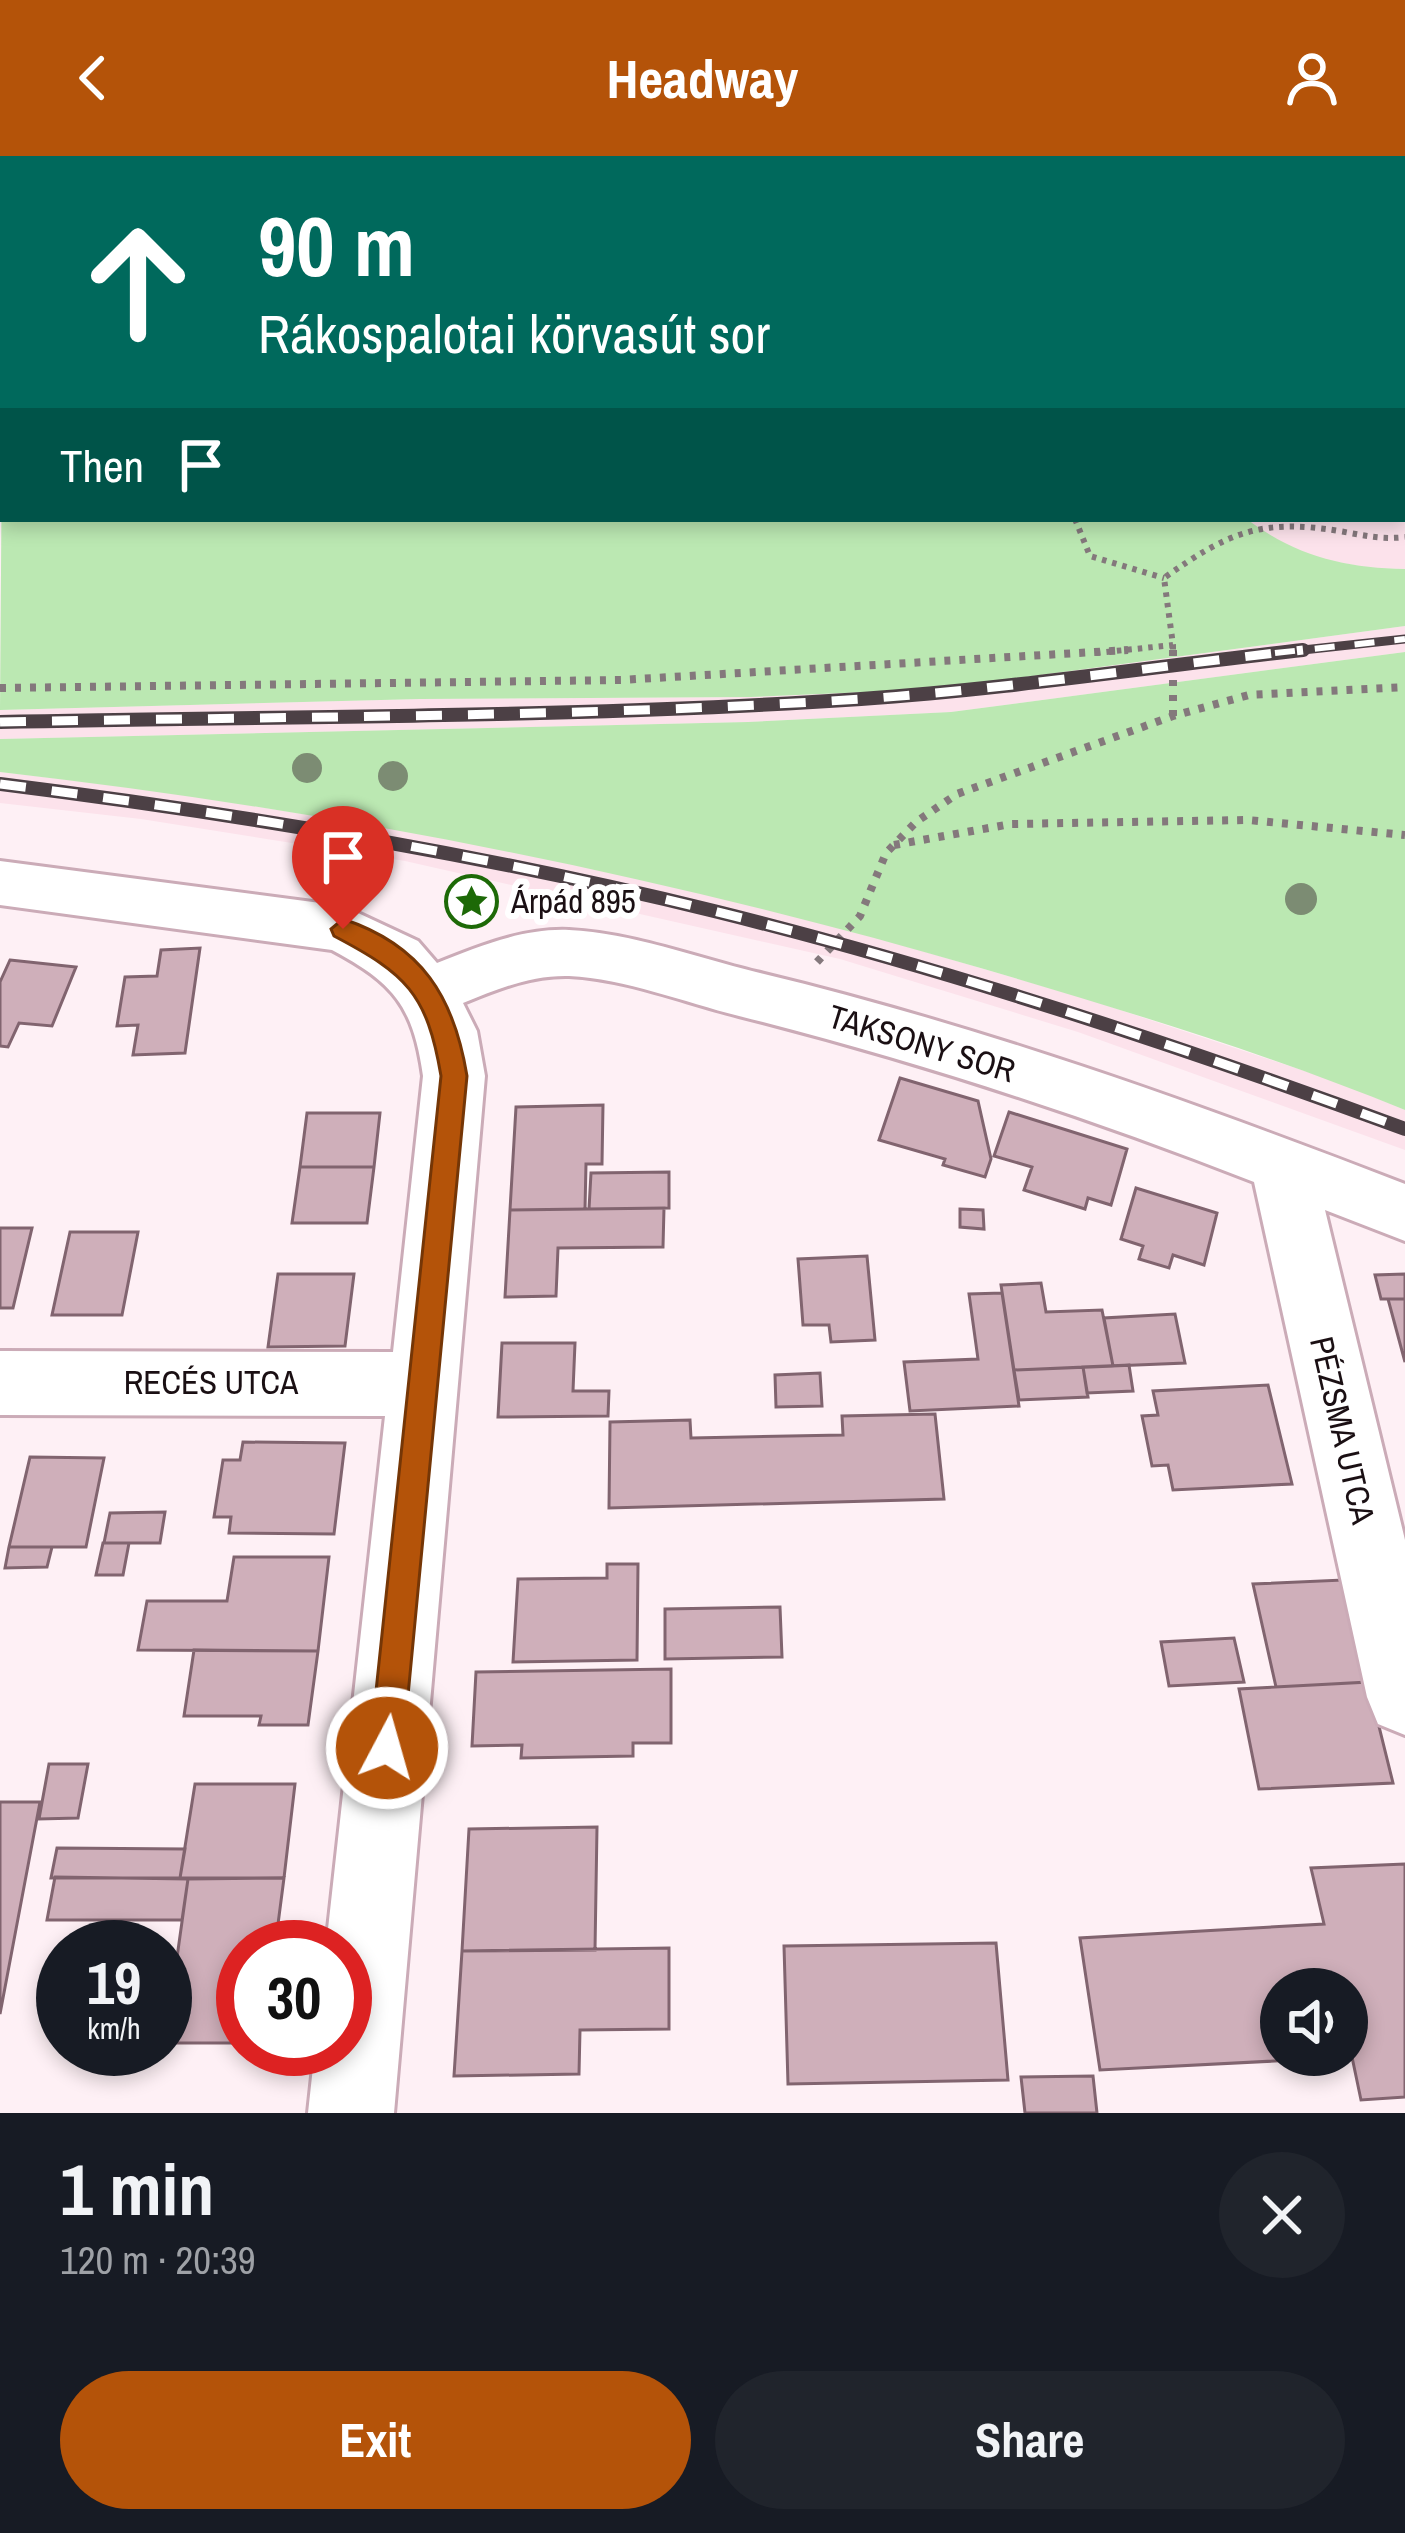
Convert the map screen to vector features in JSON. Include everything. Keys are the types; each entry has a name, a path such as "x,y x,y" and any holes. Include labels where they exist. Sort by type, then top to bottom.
{"street":[{"path":"0,883 343,929 397,957 428,992 446,1031 454,1076 351,2113"},
{"name":"TAKSONY SOR","path":"428,992 520,956 570,952 760,997 1008,1069 1282,1164 1405,1213"},
{"name":"PÉZSMA UTCA","path":"1282,1164 1405,1697"},
{"name":"RECÉS UTCA","path":"0,1383 423,1384"}],"path":[{"path":"1076,522 1090,556 1164,578"},
{"path":"1164,578 1230,531 1256,525 1317,528 1391,540 1405,537"},
{"path":"1164,578 1173,645 1173,716"},
{"path":"0,688 679,679 1097,654 1173,645"},
{"path":"760,997 811,968 860,916 894,845 957,794 1173,716 1250,695 1405,687"},
{"path":"894,845 1011,824 1247,820 1405,835"}],"shaded area":[{"path":"1251,522 1405,522 1405,569 1314,558 1278,543"},
{"path":"1405,626 1405,652 951,712 748,722 0,739 0,710 420,699 751,697 937,689"},
{"path":"0,772 157,790 425,834 626,874 854,931 1090,1000 1338,1082 1405,1110 1405,1150 1078,1032 840,959 405,861 141,819 0,803"}],"green space":[{"path":"1,522 1251,522 1322,558 1405,569 1405,626 937,689 751,697 420,699 0,710"},
{"path":"1405,652 1405,1110 1144,1017 741,904 373,826 0,772 0,739 748,722 951,712"}],"building":[{"path":"200,948 185,1053 133,1055 138,1025 117,1026 125,977 157,976 161,950"},
{"path":"10,960 76,967 52,1026 19,1023 8,1047 0,1046 0,982"},
{"path":"900,1078 978,1101 991,1159 985,1177 943,1165 945,1159 879,1140"},
{"path":"603,1105 602,1164 586,1164 585,1209 510,1210 516,1107"},
{"path":"1009,1112 1127,1149 1111,1205 1088,1198 1085,1209 1024,1190 1032,1167 994,1156"},
{"path":"307,1113 380,1113 374,1167 300,1167"},
{"path":"300,1167 374,1167 367,1223 292,1223"},
{"path":"669,1172 669,1208 589,1209 591,1173"},
{"path":"1136,1188 1217,1213 1204,1265 1173,1255 1169,1268 1139,1259 1143,1246 1121,1239"},
{"path":"664,1208 663,1247 558,1248 556,1296 505,1297 510,1210"},
{"path":"960,1209 983,1210 984,1229 960,1227"},
{"path":"0,1228 32,1228 13,1308 0,1308"},
{"path":"70,1232 138,1232 122,1315 52,1315"},
{"path":"867,1256 875,1340 831,1342 829,1325 803,1325 798,1259"},
{"path":"278,1274 354,1274 345,1346 268,1347"},
{"path":"1405,1274 1405,1299 1381,1299 1375,1275"},
{"path":"1041,1283 1046,1312 1102,1310 1113,1366 1014,1370 1001,1285"},
{"path":"1002,1293 1019,1406 910,1411 904,1362 978,1359 969,1294"},
{"path":"1388,1299 1405,1299 1405,1362"},
{"path":"1175,1314 1185,1363 1113,1366 1104,1318"},
{"path":"502,1343 575,1343 573,1391 609,1391 608,1416 498,1417"},
{"path":"1129,1365 1133,1391 1087,1393 1083,1367"},
{"path":"1083,1367 1088,1397 1019,1400 1014,1370"},
{"path":"820,1373 822,1406 776,1407 775,1375"},
{"path":"1268,1385 1292,1484 1173,1490 1168,1465 1152,1466 1142,1416 1158,1415 1153,1391"},
{"path":"935,1414 944,1499 609,1508 610,1422 690,1420 691,1438 843,1435 842,1416"},
{"path":"243,1442 345,1443 334,1534 229,1533 231,1517 214,1517 223,1460 240,1460"},
{"path":"30,1457 104,1458 86,1547 9,1547"},
{"path":"165,1512 160,1543 104,1543 110,1513"},
{"path":"103,1543 129,1543 123,1575 96,1575"},
{"path":"9,1547 52,1547 47,1567 5,1568"},
{"path":"234,1557 329,1557 318,1651 138,1650 147,1601 227,1601"},
{"path":"607,1564 638,1564 637,1660 513,1662 518,1579 607,1578"},
{"path":"1343,1580 1368,1682 1276,1687 1253,1584"},
{"path":"780,1607 782,1657 665,1659 665,1609"},
{"path":"1234,1638 1244,1682 1169,1686 1161,1642"},
{"path":"194,1650 318,1651 308,1725 259,1725 261,1716 184,1716"},
{"path":"671,1669 671,1743 633,1743 633,1756 521,1758 522,1745 472,1746 476,1672"},
{"path":"1368,1682 1393,1783 1259,1789 1239,1689"},
{"path":"49,1764 88,1764 78,1818 39,1819"},
{"path":"195,1784 295,1784 284,1878 180,1878"},
{"path":"0,1802 40,1802 0,2014"},
{"path":"597,1827 595,1950 462,1951 469,1829"},
{"path":"57,1848 185,1849 180,1878 51,1878"},
{"path":"1405,1864 1405,2097 1361,2100 1356,2076 1368,2076 1368,1968 1260,1968 1260,2062 1100,2070 1080,1938 1324,1924 1311,1868"},
{"path":"55,1877 188,1879 182,1920 47,1920"},
{"path":"284,1878 279,1920 216,1920 216,2043 192,2043 192,1920 182,1920 188,1879"},
{"path":"996,1943 1008,2080 788,2084 784,1946"},
{"path":"669,1948 669,2029 580,2030 579,2074 454,2076 462,1951"},
{"path":"1093,2076 1097,2113 1025,2113 1021,2077"}],"railway":[{"path":"1275,653 1405,639"},
{"path":"0,722 754,705 972,689 1303,650"},
{"path":"0,784 358,837 714,911 1062,1010 1405,1129"}],"place":[{"name":"Árpád 895","path":"472,901"}],"route":[{"path":"343,929 397,957 428,992 446,1031 454,1076 387,1748"}]}
